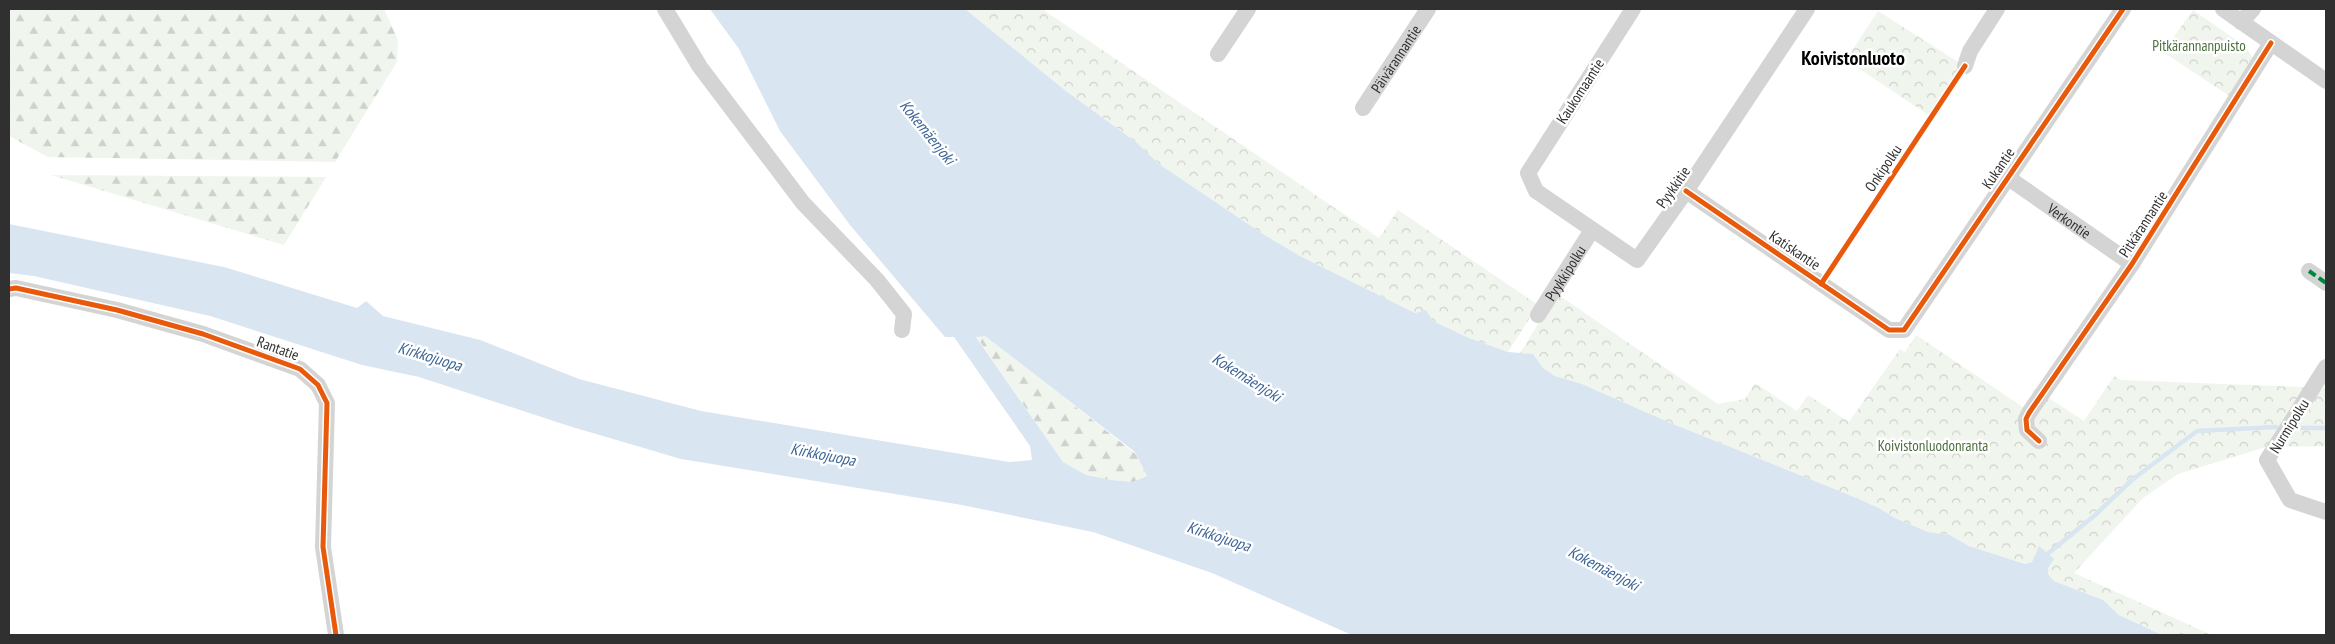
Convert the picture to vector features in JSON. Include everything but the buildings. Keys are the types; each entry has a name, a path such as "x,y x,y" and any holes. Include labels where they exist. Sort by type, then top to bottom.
{"street":[{"path":"665,9 700,67 803,203 876,280 904,314 902,330"},
{"path":"1218,54 1248,9"},
{"name":"Päivärannantie","path":"1363,108 1428,9"},
{"name":"Kaukomaantie","path":"1528,173 1633,9"},
{"name":"Pyykkitie","path":"1528,173 1536,191 1637,260 1686,191 1807,9"},
{"path":"1964,66 1970,51 1997,9"},
{"name":"Kukantie","path":"1889,330 1904,330 2123,9"},
{"path":"2223,9 2326,82"},
{"path":"2242,22 2253,9"},
{"name":"Pitkärannantie","path":"2039,441 2027,430 2026,419 2029,413 2132,264 2271,43"},
{"name":"Verkontie","path":"2007,177 2132,264"},
{"name":"Katiskantie","path":"1686,191 1889,330"},
{"name":"Pyykkipolku","path":"1538,314 1592,230"},
{"path":"2308,271 2326,283"},
{"name":"Rantatie","path":"9,290 16,288 117,310 203,334 300,369 318,385 327,403 323,547 336,635"},
{"name":"Nurmipolku","path":"2326,367 2267,460 2290,500 2326,512"}],"green space":[{"path":"9,9 384,9 398,40 397,62 335,162 48,157 9,136"},
{"path":"965,9 1042,9 1379,238 1398,210 1538,305 1508,352 1469,338 1433,321 1426,310 1415,313 1300,256 1263,234 1159,164 1136,142 1066,91"},
{"name":"Pitkärannanpuisto","path":"2193,10 2246,47 2252,57 2251,70 2231,97 2163,52"},
{"path":"1878,11 1963,65 1930,116 1846,60"},
{"path":"51,175 326,177 284,245"},
{"name":"Koivistonluodonranta","path":"1557,294 1718,404 1745,399 1755,383 1797,411 1808,395 1849,422 1900,349 1905,352 1916,335 2023,407 2035,389 2084,421 2114,376 2121,380 2326,388 2326,446 2266,447 2178,474 2143,498 2074,573 2212,635 2162,635 2119,615 2103,600 2054,581 2048,574 2048,568 2039,547 2032,562 2025,564 1969,546 1950,535 1928,532 1847,494 1668,422 1582,384 1555,376 1543,368 1533,354 1520,353"},
{"path":"976,336 985,336 1136,454 1147,476 1133,482 1112,480 1086,475 1063,462"}],"water":[{"path":"710,9 965,9 1066,91 1136,142 1159,164 1263,234 1300,256 1415,313 1426,310 1433,321 1469,338 1508,352 1533,354 1543,368 1555,376 1582,384 1668,422 1847,494 1928,532 1950,535 1969,546 2025,564 2032,562 2039,546 2054,559 2048,568 2048,574 2054,581 2103,600 2119,615 2162,635 1352,635 1212,573 1093,532 962,505 681,459 569,426 419,377 362,365 210,316 34,276 9,273 9,224 224,267 357,308 366,301 383,316 480,340 579,379 701,411 1009,462 1032,460 1030,446 954,337 945,337 850,225 780,131 739,49","holes":["985,336 1135,452 1147,476 1133,482 1086,475 1063,462 976,337"]}],"waterway":[{"path":"2045,556 2094,516 2133,479 2197,431 2276,427"},
{"path":"2301,428 2326,428"}],"marked path":[{"path":"2309,271 2326,283"}],"cycle path":[{"path":"1686,191 1889,330 1904,330 2123,9"},
{"path":"2039,441 2027,430 2026,419 2029,413 2132,264 2271,43"},
{"name":"Onkipolku","path":"1821,284 1965,66"},
{"path":"9,289 16,288 117,310 203,334 300,369 318,385 327,403 323,547 336,635"}],"district":[{"name":"Koivistonluoto","path":"1853,58"}],"water label":[{"name":"Kokemäenjoki","path":"928,132"},
{"name":"Kirkkojuopa","path":"430,356"},
{"name":"Kokemäenjoki","path":"1247,377"},
{"name":"Kirkkojuopa","path":"823,454"},
{"name":"Kirkkojuopa","path":"1219,536"},
{"name":"Kokemäenjoki","path":"1604,568"}]}
